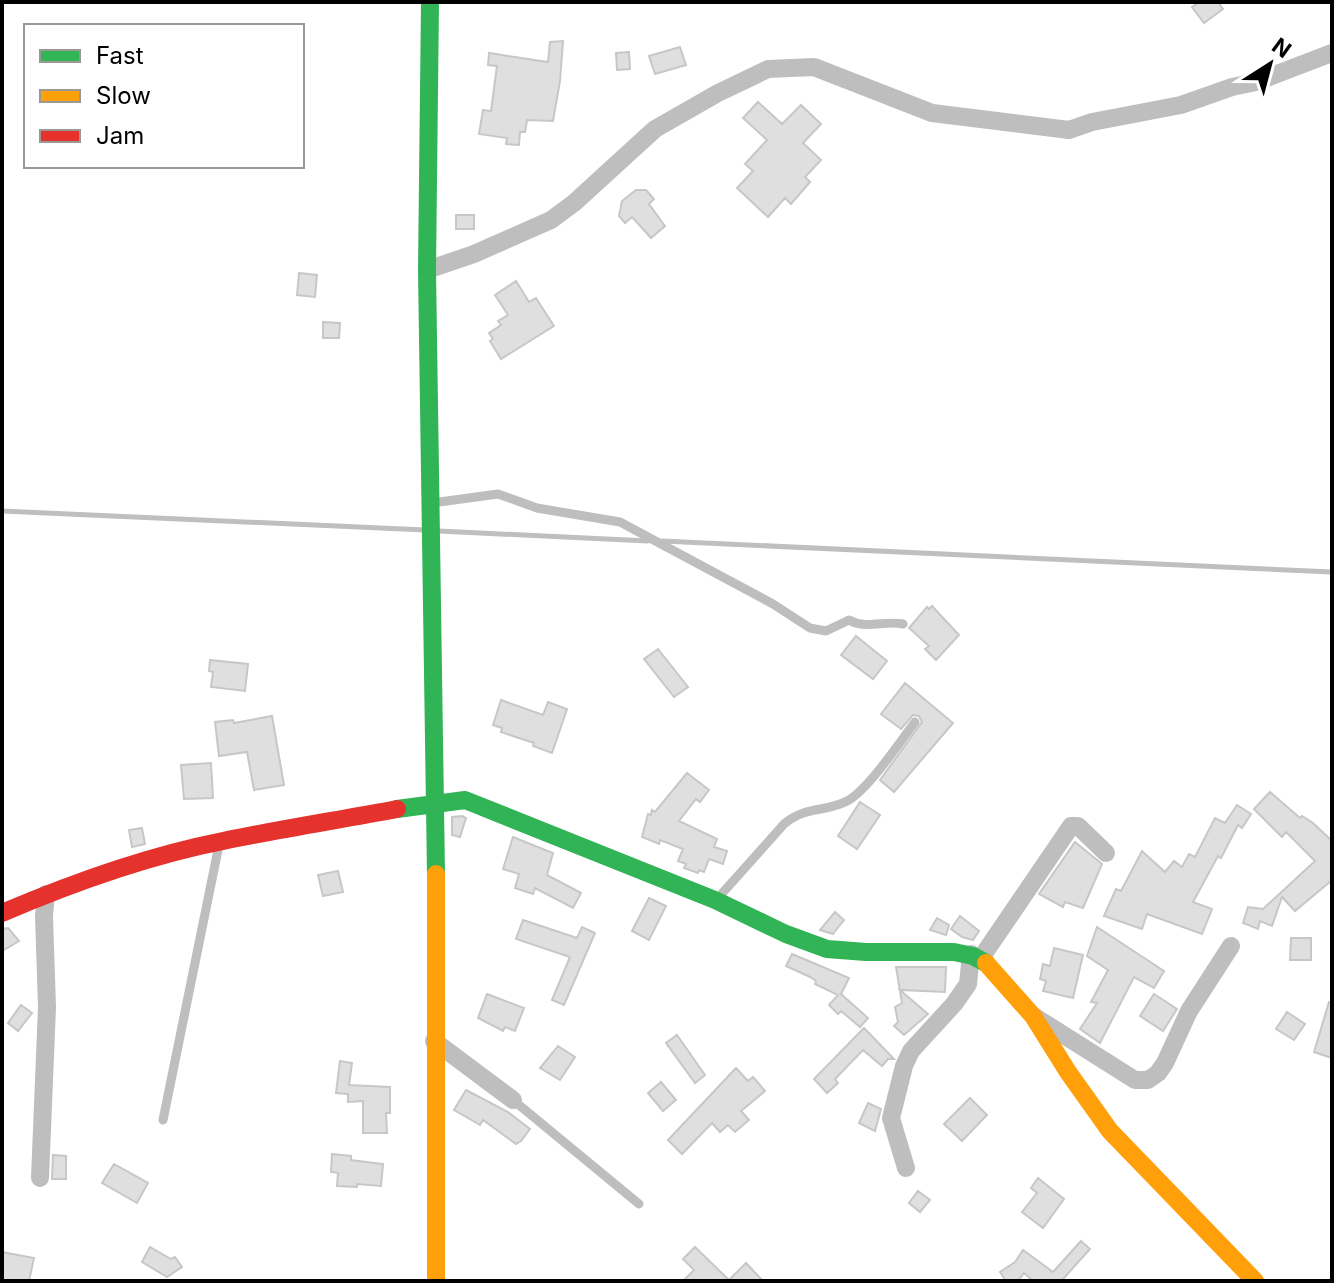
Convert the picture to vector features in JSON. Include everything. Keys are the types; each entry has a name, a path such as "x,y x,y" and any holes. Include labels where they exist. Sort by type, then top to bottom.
{"street":[{"path":"430,2 427,270 436,802 436,1281"},
{"path":"427,270 474,254 551,220 655,129 768,69 814,67 932,113 1069,130 1092,122 1181,105 1256,82 1332,53"},
{"path":"2,913 46,894 152,859 220,841 436,802 465,800 716,901 822,948 844,953 921,951 976,956 989,964 1033,1016 1110,1131 1255,1281"},
{"path":"906,1168 891,1118 904,1066 911,1051 954,1004 968,984 976,956 1071,826 1078,826 1106,853"},
{"path":"40,1178 47,1007 46,894"},
{"path":"1033,1016 1135,1080 1148,1080 1165,1063 1189,1011 1231,946"},
{"path":"434,1041 513,1100"}],"lane":[{"path":"432,503 498,494 537,508 620,522 773,604 810,628 826,631 849,620 859,626 891,622 903,624"},
{"path":"716,901 796,814 849,800 861,790 915,722"},
{"path":"163,1120 220,841"},
{"path":"513,1100 639,1204"}],"building":[{"path":"1200,2 1218,2 1223,9 1204,23 1192,7"},
{"path":"563,41 553,121 527,120 525,132 520,132 519,145 506,144 507,138 479,134 483,110 491,111 497,66 488,65 489,53 548,62 550,42"},
{"path":"680,47 686,65 655,74 649,56"},
{"path":"629,52 630,69 617,70 616,53"},
{"path":"758,102 782,124 801,105 821,124 803,143 821,160 805,177 810,182 791,204 785,198 768,217 737,188 753,171 745,164 767,140 743,118"},
{"path":"636,190 646,190 654,199 649,204 665,226 651,238 632,217 625,223 619,216 622,201"},
{"path":"456,215 474,215 474,229 456,229"},
{"path":"299,273 317,275 315,297 297,295"},
{"path":"516,281 529,302 536,298 554,326 501,359 490,341 493,339 489,333 501,325 498,321 508,315 495,295"},
{"path":"323,322 340,323 339,338 323,338"},
{"path":"932,606 959,635 936,660 925,649 929,646 909,628 927,607"},
{"path":"856,636 887,661 873,679 841,655"},
{"path":"658,649 688,687 674,697 644,659"},
{"path":"210,660 248,664 245,691 211,687 213,672 209,671"},
{"path":"905,683 953,723 894,792 880,780 922,722 919,716 913,715 901,729 881,714"},
{"path":"501,700 543,715 548,702 567,709 552,753 501,732 502,728 493,725"},
{"path":"272,716 284,785 254,790 247,752 219,756 215,722 233,720 234,723"},
{"path":"211,763 213,798 184,799 181,765"},
{"path":"687,773 709,790 700,802 696,799 679,821 717,839 714,847 727,851 723,864 709,859 704,872 699,870 698,873 684,868 686,864 678,861 683,849 642,837 648,814 651,815 652,810 655,812"},
{"path":"1270,792 1332,841 1332,880 1295,911 1282,897 1272,926 1260,921 1258,929 1243,923 1248,907 1263,909 1315,861 1286,832 1282,837 1254,809"},
{"path":"860,802 880,815 857,849 838,836"},
{"path":"1237,805 1251,814 1242,828 1238,825 1193,902 1212,909 1202,934 1147,914 1142,929 1104,916 1116,889 1121,891 1142,851 1165,872 1174,861 1182,867 1189,854 1195,857 1215,818 1225,823"},
{"path":"452,817 466,818 460,837 452,835"},
{"path":"142,828 145,844 132,847 129,830"},
{"path":"513,837 553,853 547,875 581,893 573,908 535,888 533,894 515,888 519,874 503,869"},
{"path":"1075,842 1102,864 1083,908 1065,902 1063,907 1039,894"},
{"path":"338,871 343,892 323,896 318,875"},
{"path":"649,898 666,906 649,940 632,931"},
{"path":"835,912 844,920 833,934 820,930"},
{"path":"960,916 979,931 973,940 951,929"},
{"path":"937,918 949,925 946,935 930,930"},
{"path":"523,920 577,938 582,927 595,933 564,1005 552,1000 570,957 516,939"},
{"path":"1097,927 1164,971 1154,988 1134,977 1100,1043 1080,1029 1097,1003 1091,1002 1108,970 1087,956"},
{"path":"8,928 19,941 2,951 2,929"},
{"path":"1291,938 1311,938 1311,960 1290,960"},
{"path":"1054,948 1083,955 1073,998 1043,991 1046,981 1040,979 1043,964 1050,966"},
{"path":"792,954 849,978 841,994 868,1018 860,1027 829,1005 838,995 786,966"},
{"path":"896,967 946,967 945,992 900,990 928,1014 904,1035 894,1026 898,1022 895,1007 902,1003"},
{"path":"487,994 524,1008 515,1031 505,1027 503,1031 478,1018"},
{"path":"1154,994 1177,1009 1163,1031 1140,1016"},
{"path":"1329,1002 1332,1003 1332,1058 1314,1052"},
{"path":"21,1005 32,1013 18,1031 8,1023"},
{"path":"1287,1012 1305,1024 1294,1040 1276,1029"},
{"path":"864,1028 894,1059 888,1059 882,1066 863,1050 835,1079 838,1083 827,1093 814,1079"},
{"path":"677,1035 705,1075 695,1083 666,1043"},
{"path":"558,1046 575,1057 560,1080 540,1068"},
{"path":"340,1061 352,1063 349,1085 390,1087 387,1133 363,1133 363,1101 348,1102 348,1094 336,1093"},
{"path":"736,1068 748,1081 753,1077 765,1091 741,1111 749,1120 735,1132 728,1125 720,1132 712,1123 682,1154 668,1140"},
{"path":"661,1082 676,1100 663,1111 648,1093"},
{"path":"466,1090 508,1112 530,1129 521,1141 516,1144 483,1120 480,1125 454,1110"},
{"path":"970,1098 987,1115 962,1141 944,1124"},
{"path":"868,1103 881,1109 875,1131 859,1123"},
{"path":"332,1154 383,1164 381,1186 337,1186 338,1173 331,1172"},
{"path":"53,1155 66,1156 66,1179 52,1179"},
{"path":"114,1164 148,1183 137,1203 102,1183"},
{"path":"1038,1178 1064,1199 1043,1228 1022,1212 1037,1193 1031,1188"},
{"path":"918,1191 930,1200 920,1212 909,1203"},
{"path":"1081,1241 1090,1249 1063,1279 1066,1281 1033,1281 1024,1273 1018,1281 1006,1281 1000,1272 1015,1262 1023,1250 1053,1272"},
{"path":"150,1247 171,1259 175,1257 182,1267 167,1277 142,1262"},
{"path":"695,1247 729,1280 746,1263 763,1281 683,1281 694,1270 683,1259"},
{"path":"2,1252 34,1258 29,1281 2,1281"}],"waterway":[{"path":"2,511 425,530"},
{"path":"439,531 648,541"},
{"path":"662,541 1332,572"}],"traffic: fast":[{"path":"430,2 427,270 436,874"},
{"path":"397,809 465,800 715,900 786,934 827,949 954,952 986,963"}],"traffic: slow":[{"path":"436,874 436,1281"},
{"path":"986,963 1033,1016 1110,1131 1255,1281"}],"traffic: jam":[{"path":"2,913 83,881 166,854 397,809"}]}
